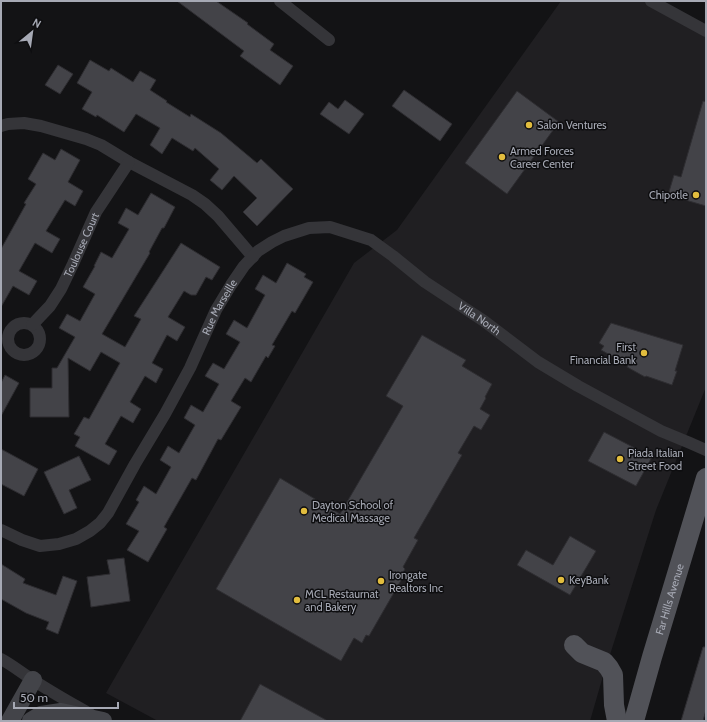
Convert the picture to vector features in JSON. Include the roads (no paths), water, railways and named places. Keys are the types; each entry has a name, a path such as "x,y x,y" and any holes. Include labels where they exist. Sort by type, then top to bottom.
{"main road":[{"name":"Far Hills Avenue","path":"634,721 706,478"},
{"path":"574,645 582,653 604,662 610,668 613,675 614,705 617,721"}],"street":[{"path":"280,1 329,40"},
{"path":"651,1 706,31"},
{"path":"1,126 24,123 41,126 101,145 129,162 192,195 205,204 218,216 253,257"},
{"name":"Toulouse Court","path":"32,325 50,306 61,289 96,212 129,162"},
{"name":"Villa North","path":"253,257 258,251 272,242 284,236 309,228 330,227 371,240 425,282 484,321 538,362 578,386 661,431 706,450"},
{"name":"Rue Marseille","path":"1,530 22,540 40,546 58,544 76,539 100,523 108,513 134,464 165,414 190,368 216,310 244,266 253,257"},
{"path":"1,659 33,680 103,721"},
{"path":"10,721 33,680"},
{"path":"31,721 41,715 61,712 103,721"}],"place":[{"name":"Salon Ventures","path":"529,125"},
{"name":"Armed Forces Career Center","path":"502,157"},
{"name":"Chipotle","path":"696,195"},
{"name":"First Financial Bank","path":"644,353"},
{"name":"Piada Italian Street Food","path":"620,459"},
{"name":"Dayton School of Medical Massage","path":"304,511"},
{"name":"KeyBank","path":"561,580"},
{"name":"Irongate Realtors Inc","path":"381,581"},
{"name":"MCL Restaurnat and Bakery","path":"297,600"}]}
